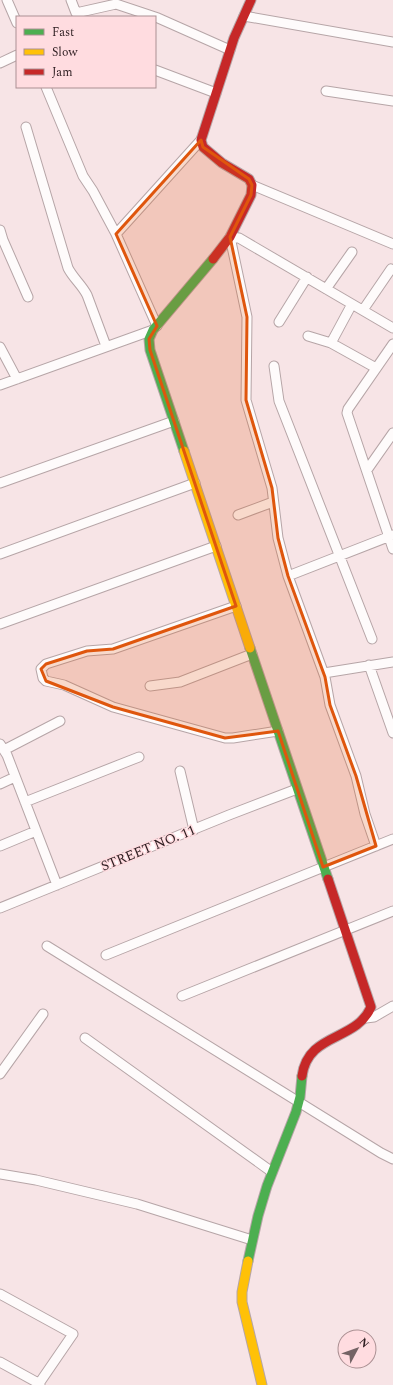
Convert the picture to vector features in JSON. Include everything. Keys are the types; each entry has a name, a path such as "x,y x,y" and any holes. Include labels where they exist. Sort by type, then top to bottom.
{"street":[{"path":"7,0 16,21"},
{"path":"71,0 76,14 116,4 152,16"},
{"path":"116,234 201,140 230,50 251,0"},
{"path":"244,16 393,42"},
{"path":"156,17 230,50"},
{"path":"0,63 16,55"},
{"path":"156,70 216,92"},
{"path":"46,88 83,176 93,191 116,234 155,328"},
{"path":"326,91 393,101"},
{"path":"26,127 68,268 72,276 87,295 106,346"},
{"path":"201,140 203,147 222,163 249,179 252,185 251,195 230,237 198,278 155,328 149,339 150,350 371,1006 370,1013 366,1018 310,1054 304,1064 300,1102 272,1172 255,1225 242,1292 242,1302 262,1385"},
{"path":"252,185 393,244"},
{"path":"0,230 28,297"},
{"path":"230,237 239,238 393,328"},
{"path":"230,237 247,317 246,400 272,488 278,538 288,576 324,673 330,705 356,776 364,814 376,846"},
{"path":"326,289 352,252"},
{"path":"363,310 390,269 393,270"},
{"path":"279,322 307,277"},
{"path":"331,342 352,304"},
{"path":"0,385 155,328"},
{"path":"308,336 331,342 376,368"},
{"path":"393,344 348,409 347,413 391,536 393,549"},
{"path":"0,348 17,379"},
{"path":"274,366 279,401 372,638"},
{"path":"0,483 174,421"},
{"path":"367,470 393,433"},
{"path":"0,554 195,483"},
{"path":"238,515 273,502"},
{"path":"288,576 391,536"},
{"path":"0,624 216,546"},
{"path":"236,606 113,649 87,651 46,664 40,669 43,678 48,682 64,685 113,707 225,738 278,731"},
{"path":"150,686 180,682 252,654"},
{"path":"324,673 393,662"},
{"path":"369,665 393,733"},
{"path":"57,885 2,747 60,721"},
{"path":"25,802 140,757"},
{"path":"180,771 194,830"},
{"path":"0,784 15,777"},
{"name":"STREET NO. 11","path":"0,908 297,789"},
{"path":"0,846 36,830"},
{"path":"106,955 393,839"},
{"path":"182,996 393,912"},
{"path":"47,946 393,1159"},
{"path":"366,1018 374,1017 393,1006"},
{"path":"0,1074 43,1014"},
{"path":"85,1038 272,1172"},
{"path":"0,1174 36,1180 136,1204 252,1240"},
{"path":"0,1294 73,1334 39,1384 0,1362"}],"highlighted area":[{"path":"201,140 203,147 249,179 252,185 251,195 230,237 247,317 246,400 272,488 278,538 288,576 325,677 330,705 356,776 376,846 323,867 278,731 225,738 113,707 46,681 41,669 46,664 87,651 113,649 236,606 150,350 149,339 157,326 116,234"}],"traffic: fast":[{"path":"184,451 150,350 149,339 153,330 213,259"},
{"path":"250,648 328,879"},
{"path":"248,1261 258,1216 267,1186 296,1112 300,1097 302,1076"}],"traffic: slow":[{"path":"184,451 250,648"},
{"path":"248,1261 242,1292 242,1302 262,1385"}],"traffic: jam":[{"path":"213,259 230,237 251,195 252,185 249,179 222,163 203,147 201,140 234,38 251,0"},
{"path":"302,1076 306,1062 313,1052 323,1044 355,1026 364,1018 371,1007 328,879"}]}
